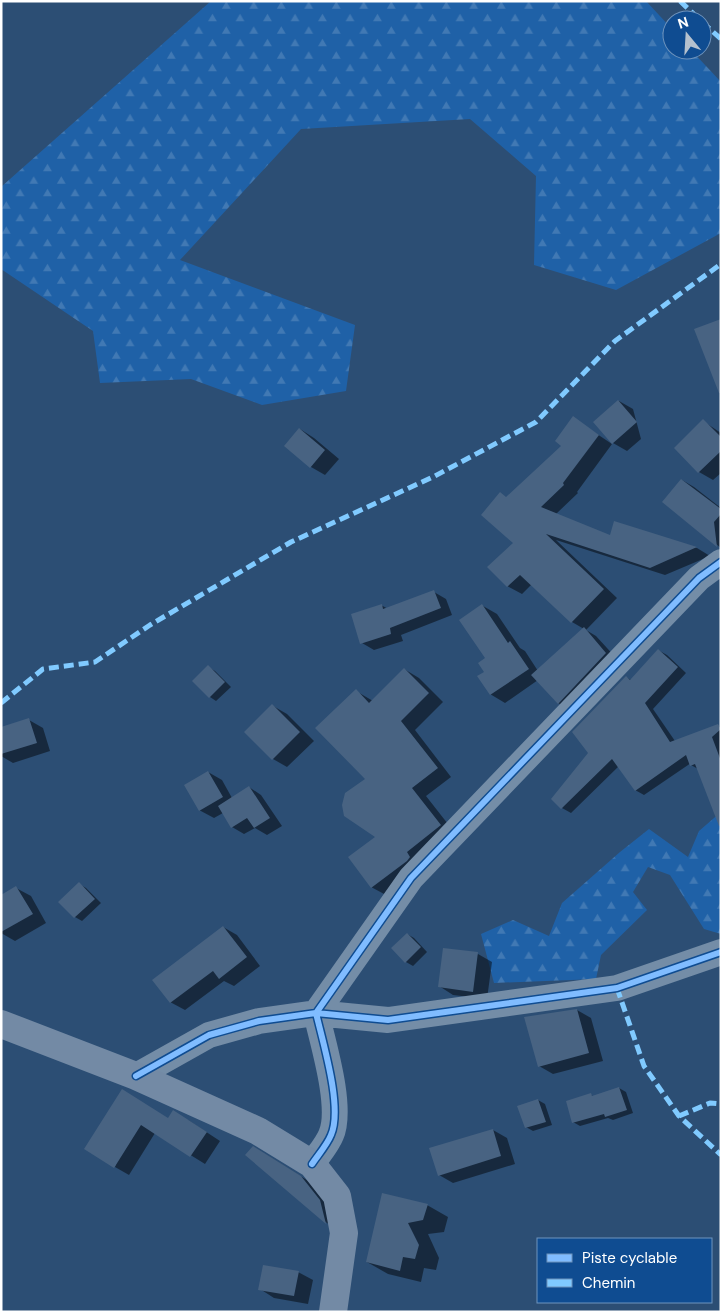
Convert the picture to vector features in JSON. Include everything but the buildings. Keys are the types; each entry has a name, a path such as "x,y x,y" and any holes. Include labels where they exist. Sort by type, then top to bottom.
{"main road":[{"path":"1,1024 136,1076 258,1131 312,1164 337,1196 344,1233 333,1312"}],"street":[{"path":"312,1164 332,1135 335,1115 334,1095 316,1013 411,878 699,578 721,562"},
{"path":"136,1076 209,1035 259,1021 316,1013 388,1020 617,988 721,952"}],"green space":[{"path":"211,1 646,1 662,18 662,60 700,60 721,82 721,233 616,290 534,265 536,176 470,119 301,129 180,260 355,325 346,391 262,405 191,379 100,383 93,331 1,269 1,187"},
{"path":"721,812 721,934 704,929 670,875 648,867 633,892 647,910 601,955 596,979 494,983 481,934 513,920 549,936 562,903 649,829 688,857 699,831"}],"marked path":[{"path":"680,1 689,10"},
{"path":"712,31 721,39"},
{"path":"1,703 43,669 95,662 150,625 291,542 433,477 536,422 615,341 721,264"},
{"path":"617,988 644,1066 679,1116 721,1155"},
{"path":"679,1116 710,1103 721,1104"}],"cycle path":[{"path":"312,1164 331,1135 335,1109 331,1075 316,1013 411,878 699,578 721,562"},
{"path":"136,1076 209,1035 259,1021 316,1013 388,1020 617,988 721,952"}]}
